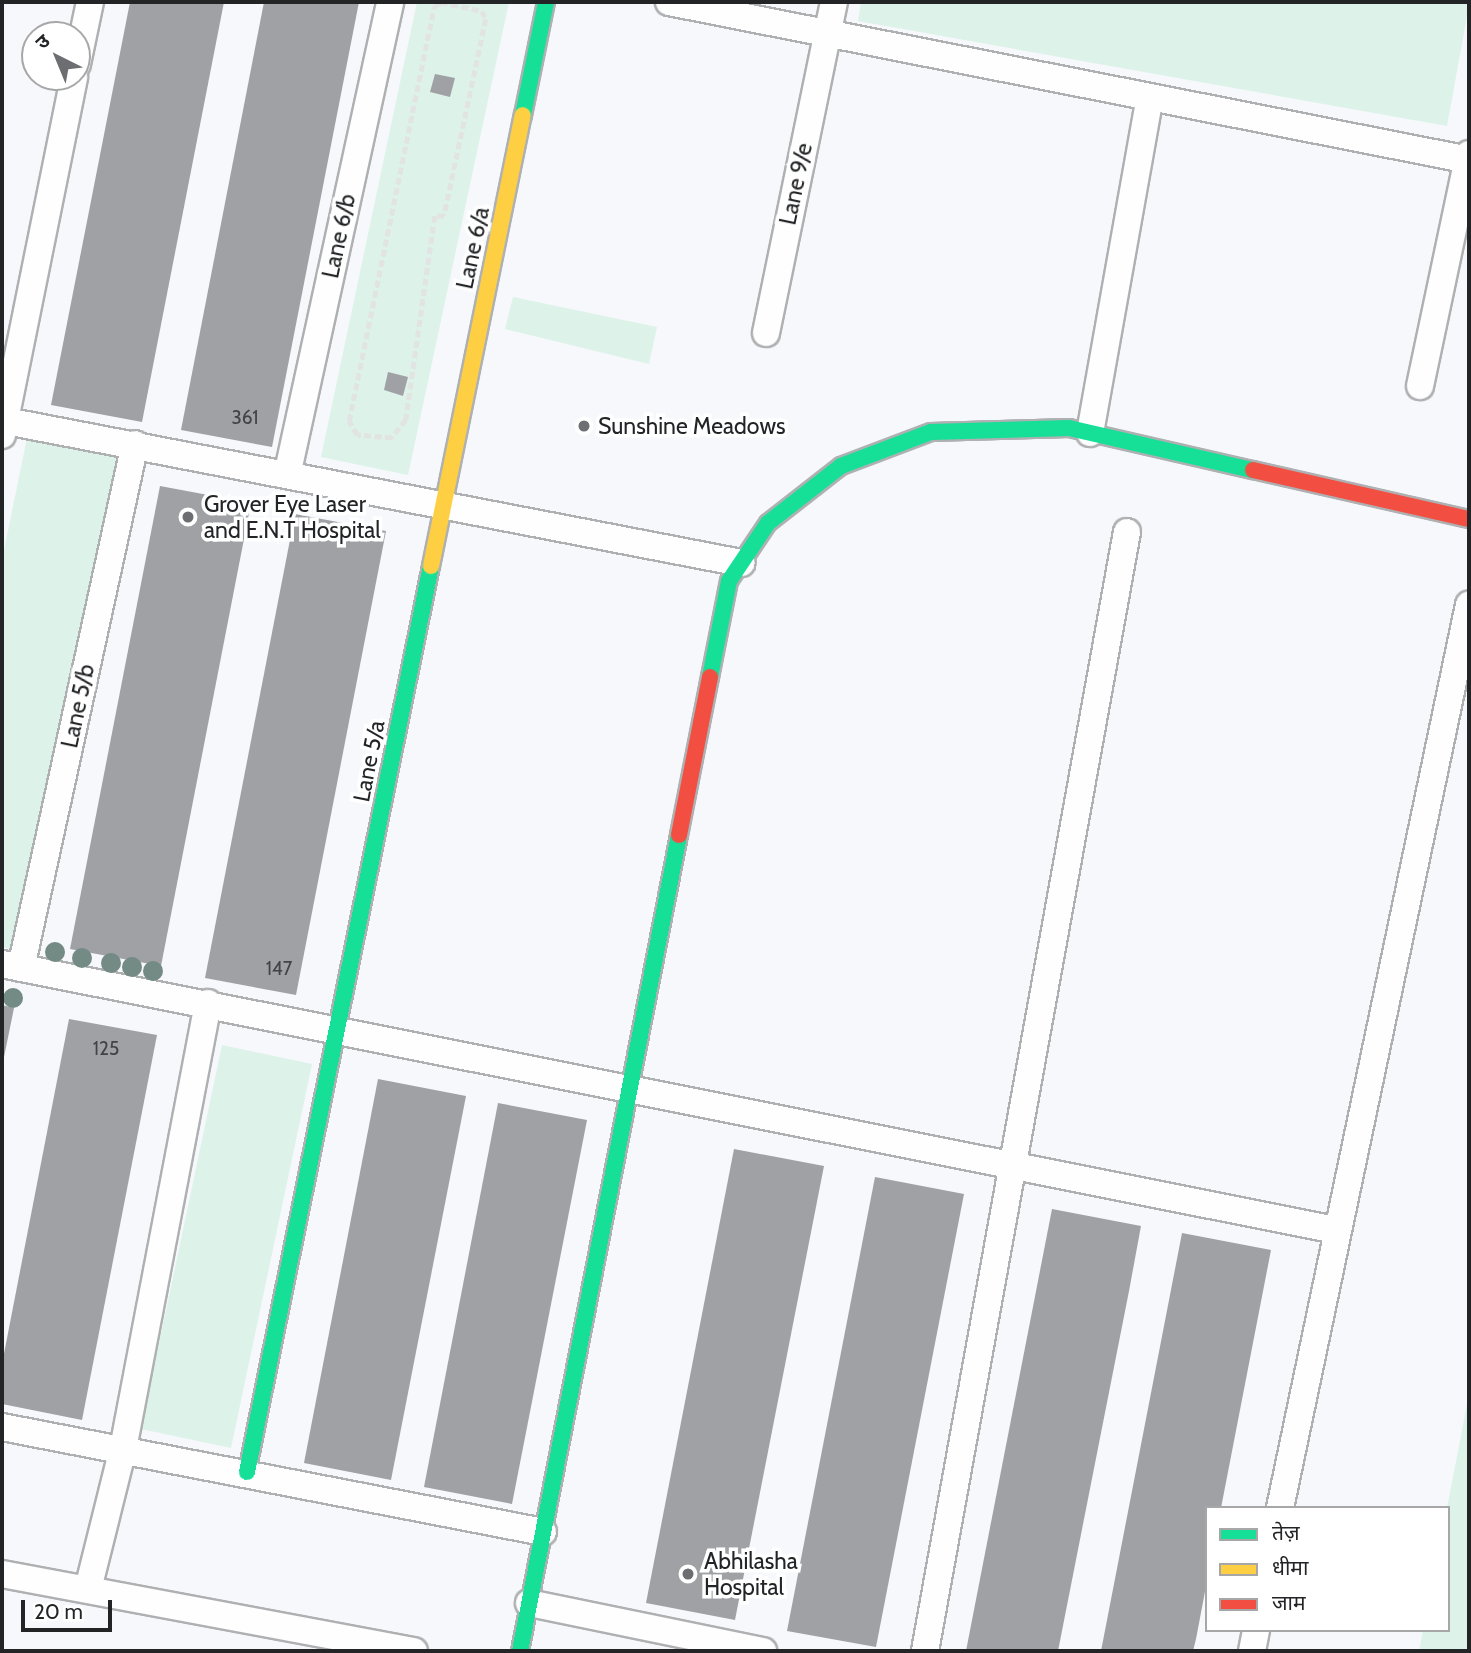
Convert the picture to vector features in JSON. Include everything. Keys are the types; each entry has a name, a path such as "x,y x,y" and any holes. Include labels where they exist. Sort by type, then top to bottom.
{"street":[{"path":"86,21 90,2"},
{"name":"Lane 6/b","path":"288,471 390,2"},
{"name":"Lane 6/a","path":"444,504 547,2"},
{"path":"669,2 1469,158 1420,386"},
{"name":"Lane 9/e","path":"766,333 834,2"},
{"path":"71,91 4,428 135,444 288,471 741,563"},
{"path":"1090,433 1150,97"},
{"path":"520,1651 729,581 768,523 841,466 918,437 1069,428 1469,519"},
{"name":"Lane 5/b","path":"11,966 135,444"},
{"name":"Lane 5/a","path":"247,1472 444,504"},
{"path":"925,1651 1016,1163 1127,532"},
{"path":"1280,1506 1336,1230 1469,605"},
{"path":"11,966 1016,1163 1336,1230"},
{"path":"88,1588 123,1449 208,1003"},
{"path":"2,1427 247,1472 543,1532"},
{"path":"2,1574 414,1651"},
{"path":"529,1603 753,1650"},
{"path":"1252,1651 1256,1632"}],"path":[{"path":"441,2 482,11 486,19 444,216 435,216 406,421 392,438 358,435 349,421 434,7 441,2"}],"green space":[{"path":"417,2 509,2 408,475 321,457"},
{"path":"861,2 1469,2 1469,5 1447,126 858,21"},
{"path":"513,297 657,327 649,364 505,329"},
{"path":"27,438 117,456 15,950 2,947 2,560"},
{"path":"222,1045 312,1064 231,1448 141,1429"},
{"path":"1469,1394 1469,1651 1419,1651 1423,1632 1450,1632 1450,1506 1447,1506"}],"building":[{"path":"130,2 224,2 142,422 51,405"},
{"path":"264,2 359,2 272,447 181,430"},
{"path":"435,74 455,78 450,97 430,92"},
{"path":"388,372 408,377 403,396 384,390"},
{"path":"160,486 251,503 161,966 70,949"},
{"path":"295,514 386,531 296,995 205,978"},
{"path":"2,1005 14,1008 3,1062 2,1062"},
{"path":"69,1019 157,1035 82,1420 2,1404 2,1364"},
{"path":"378,1079 466,1096 391,1480 304,1463"},
{"path":"498,1103 587,1120 512,1504 424,1487"},
{"path":"734,1149 824,1166 735,1620 646,1603"},
{"path":"875,1177 964,1194 876,1647 787,1631"},
{"path":"1052,1209 1141,1226 1129,1291 1058,1651 966,1651"},
{"path":"1182,1233 1271,1250 1221,1506 1205,1506 1205,1592 1193,1651 1101,1651"}],"traffic: fast":[{"path":"523,115 546,2"},
{"path":"710,677 729,581 768,523 841,466 931,432 1069,428 1253,470"},
{"path":"247,1472 431,566"},
{"path":"520,1651 679,835"}],"traffic: slow":[{"path":"431,566 523,115"}],"traffic: jam":[{"path":"1253,470 1469,519"},
{"path":"679,835 710,677"}],"place":[{"name":"Sunshine Meadows","path":"584,426"},
{"name":"Grover Eye Laser and E.N.T Hospital","path":"188,517"},
{"name":"Abhilasha Hospital","path":"688,1574"}]}
